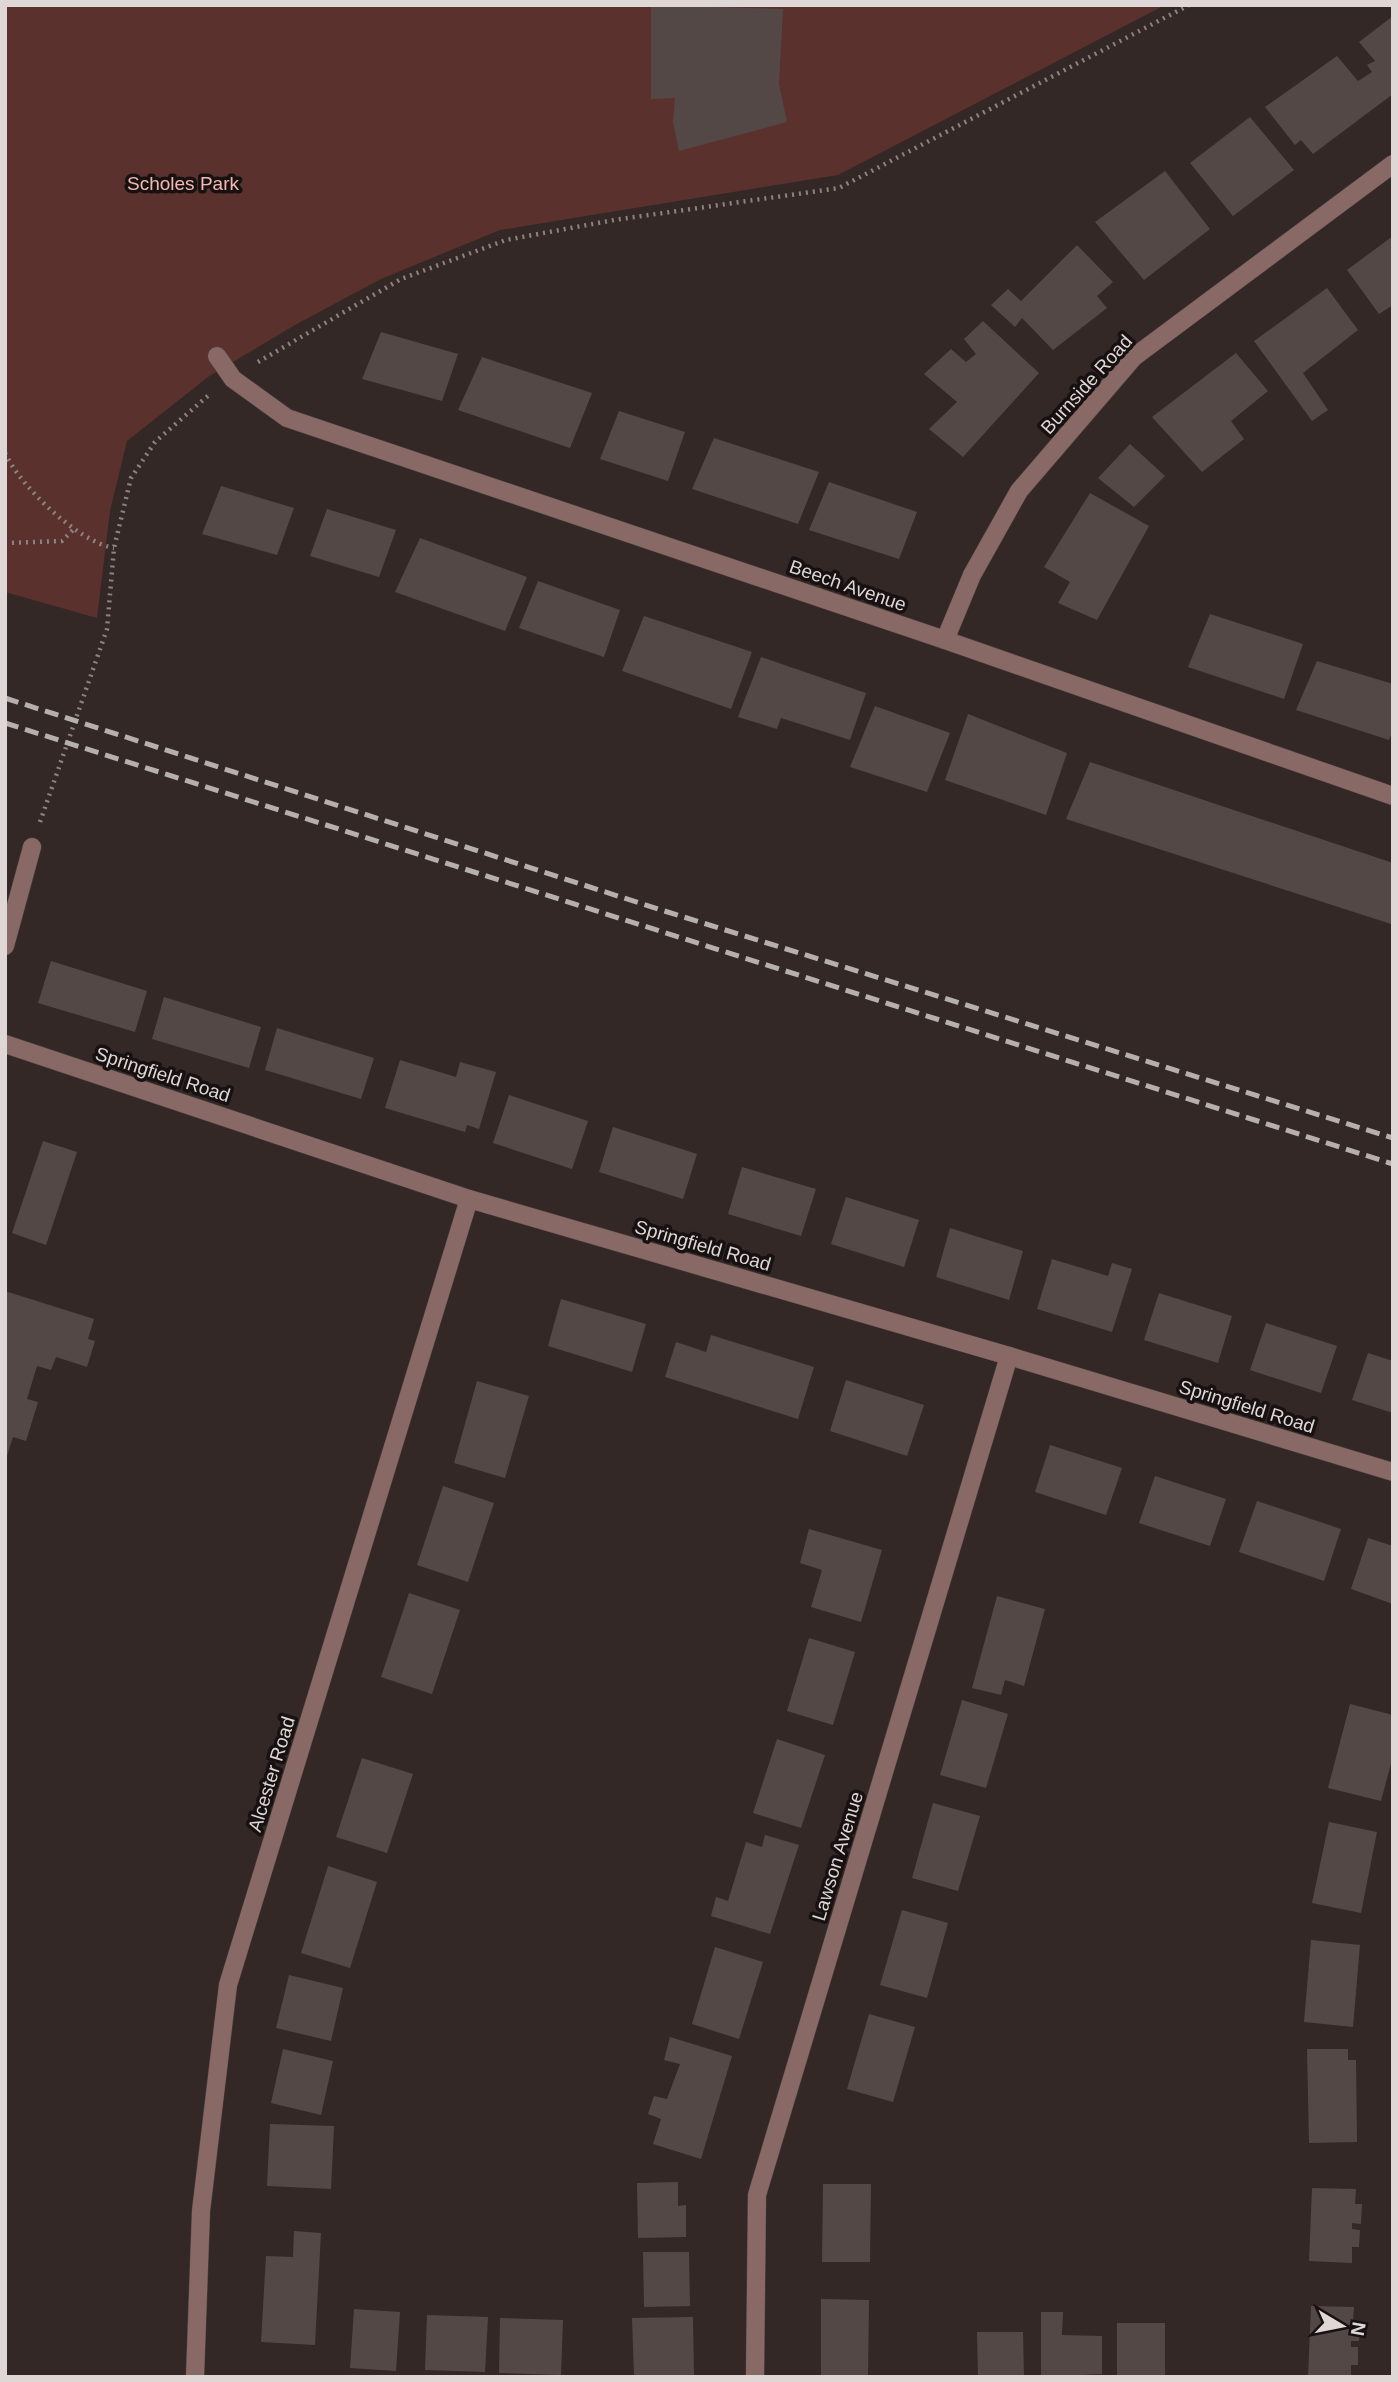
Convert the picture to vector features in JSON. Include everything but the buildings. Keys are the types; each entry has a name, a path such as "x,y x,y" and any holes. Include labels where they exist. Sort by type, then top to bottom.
{"street":[{"name":"Burnside Road","path":"945,640 972,575 1019,491 1134,357 1393,164"},
{"name":"Beech Avenue","path":"217,356 233,379 287,418 945,640 1393,796"},
{"path":"5,946 32,847"},
{"name":"Springfield Road","path":"5,1044 469,1199 1009,1356 1393,1472"},
{"name":"Alcester Road","path":"195,2377 201,2211 228,1984 469,1199"},
{"name":"Lawson Avenue","path":"755,2377 757,2195 1009,1356"}],"path":[{"path":"32,847 107,629 114,548 131,478 155,442 203,399 401,279 506,240 614,220 839,188 1189,5"},
{"path":"5,453 40,498 75,529 102,546 114,548"},
{"path":"5,543 62,541 75,529"}],"green space":[{"name":"Scholes Park","path":"5,5 1165,5 838,175 500,230 381,279 295,325 208,377 127,441 110,511 97,618 5,592"}],"railway":[{"path":"5,698 658,909 1393,1138"},
{"path":"5,723 1393,1164"}]}
